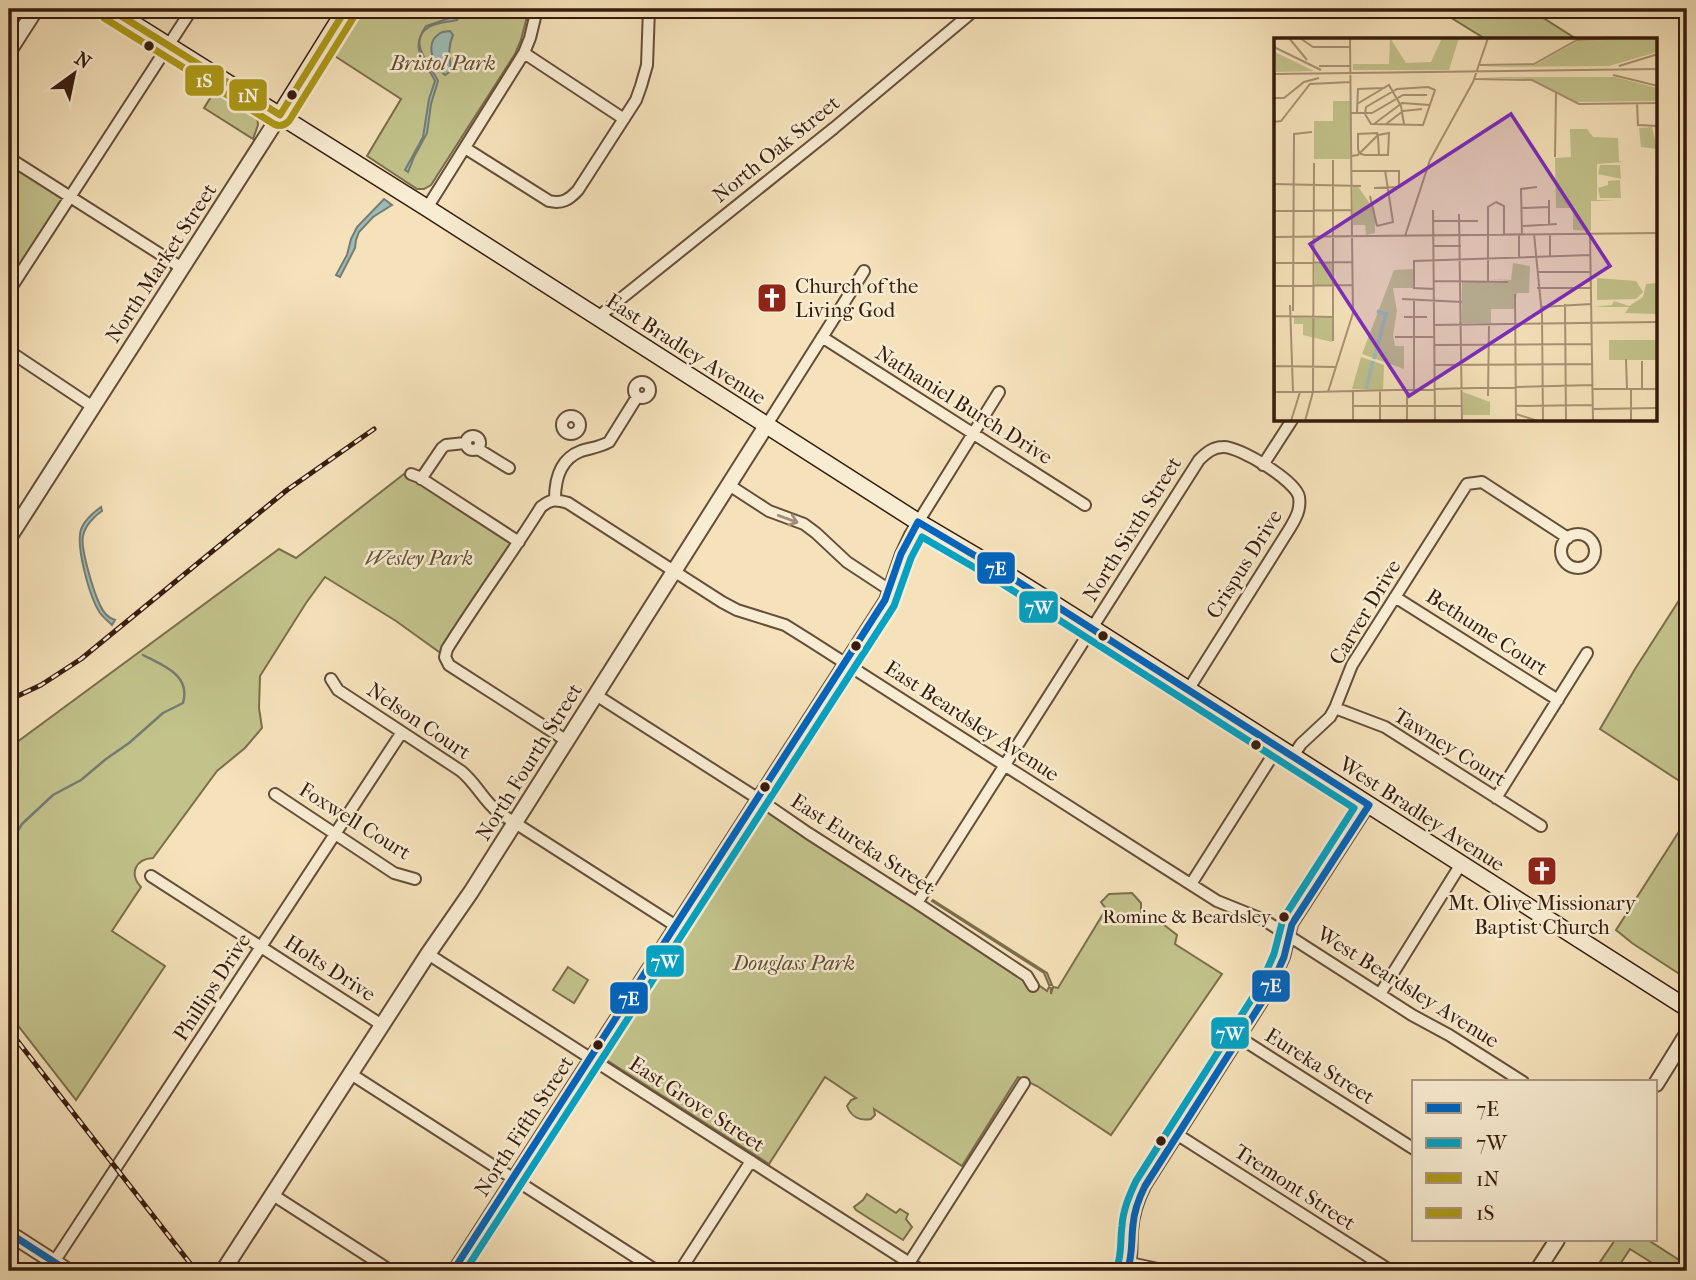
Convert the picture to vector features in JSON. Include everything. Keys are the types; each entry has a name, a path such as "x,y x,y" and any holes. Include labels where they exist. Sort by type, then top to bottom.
{"main road":[{"name":"East Bradley Avenue","path":"110,9 918,522 1006,574 1241,723"},
{"name":"North Market Street","path":"280,115 346,9"},
{"name":"West Bradley Avenue","path":"1241,723 1687,1008"}],"street":[{"path":"9,51 36,9"},
{"path":"9,291 192,9"},
{"path":"427,208 524,53 537,9"},
{"path":"465,148 549,201 562,202 572,197 636,100 647,65 649,9"},
{"name":"North Oak Street","path":"598,317 976,9"},
{"path":"524,53 624,119"},
{"name":"North Market Street","path":"9,538 280,115"},
{"path":"9,158 182,268"},
{"name":"North Fourth Street","path":"223,1271 471,892 864,271"},
{"name":"Nathaniel Burch Drive","path":"822,337 1085,505"},
{"path":"9,351 93,407"},
{"name":"North Fifth Street","path":"453,1271 885,600 901,554 918,522 999,393"},
{"path":"567,741 449,666 445,657 447,649 473,608 541,507 555,499 555,485 564,463 578,452 609,442 637,397"},
{"path":"1263,465 1291,422"},
{"path":"574,433 578,452"},
{"path":"509,468 478,449 481,442 476,437 469,437 466,443 443,447 416,476 519,542"},
{"name":"North Sixth Street","path":"917,903 1199,460 1211,450 1225,446 1263,465"},
{"name":"Crispus Drive","path":"1188,690 1298,515 1300,508 1297,492 1263,465"},
{"name":"Carver Drive","path":"1293,756 1305,740 1324,724 1335,708 1352,665 1467,484 1482,482 1568,537"},
{"path":"729,485 769,511 804,524 847,562 888,589"},
{"name":"East Beardsley Avenue","path":"555,499 568,503 737,610 785,625 1126,842"},
{"name":"Bethume Court","path":"1395,597 1558,700"},
{"path":"1496,798 1587,653"},
{"name":"Nelson Court","path":"331,679 338,690 461,771 490,806 676,926"},
{"name":"East Eureka Street","path":"596,695 1027,976 1033,986"},
{"name":"Tawney Court","path":"1335,708 1385,727 1541,827"},
{"name":"Phillips Drive","path":"54,1262 402,733"},
{"path":"1191,884 1278,747"},
{"name":"Foxwell Court","path":"275,794 394,873 415,879"},
{"path":"1167,1271 1129,1267 1138,1200 1269,991 1277,975 1292,924 1369,805"},
{"name":"West Beardsley Avenue","path":"1126,842 1217,901 1256,916 1290,936 1521,1080"},
{"path":"1380,994 1461,864"},
{"name":"Holts Drive","path":"151,876 382,1025"},
{"name":"East Grove Street","path":"428,954 751,1161 907,1267 922,1271"},
{"path":"1658,1081 1687,1034"},
{"name":"Eureka Street","path":"1240,1038 1412,1148"},
{"path":"351,1074 657,1271"},
{"path":"907,1267 1024,1083"},
{"name":"Tremont Street","path":"1178,1135 1391,1271"},
{"path":"680,1271 751,1161"},
{"path":"273,1195 391,1271"},
{"path":"11,1241 68,1271"},
{"path":"1537,1271 1556,1242"}],"green space":[{"name":"Bristol Park","path":"354,9 529,9 515,54 431,185 424,189 417,189 367,156 401,99 327,51"},
{"path":"1437,9 1529,9 1575,38 1484,38"},
{"path":"216,89 257,115 258,125 253,139 204,108"},
{"path":"9,160 68,197 9,288"},
{"name":"Wesley Park","path":"404,474 519,542 442,654 396,621 325,577 260,676 259,708 262,728 245,748 217,771 153,858 142,861 136,868 135,877 141,887 112,931 165,966 76,1100 9,1014 9,748 279,549 296,558"},
{"path":"1687,588 1687,786 1600,729"},
{"name":"Douglass Park","path":"758,801 1047,991 1051,988 1051,994 1053,987 1058,988 1106,909 1101,902 1109,894 1132,893 1141,903 1141,914 1149,920 1155,918 1177,935 1175,944 1222,974 1111,1135 1037,1086 1018,1077 962,1166 874,1109 875,1115 871,1119 856,1117 847,1106 856,1098 825,1077 769,1164 605,1059 601,1052"},
{"path":"1687,819 1687,979 1616,930"},
{"path":"933,900 1047,973 1052,985 1049,985 1044,973"},
{"path":"568,967 588,980 574,1003 553,990"},
{"path":"867,1194 896,1213 900,1209 908,1214 906,1219 912,1227 903,1240 856,1210 854,1207"},
{"path":"1614,1242 1651,1242 1687,1265 1687,1271 1665,1271 1630,1249 1617,1269 1619,1271 1607,1271 1598,1265"}],"water":[{"path":"460,9 465,9 457,20 429,27 420,39 422,54 438,81 427,133 408,172 405,170 423,137 435,81 420,55 419,42 421,34 426,26 453,17"},
{"path":"450,31 453,35 449,49 451,71 445,75 434,61 431,49 434,38 440,33"},
{"path":"384,199 392,205 373,217 359,232 355,248 340,277 336,275 357,227"},
{"path":"101,507 102,511 86,529 83,542 94,591 104,612 115,620 112,625 100,613 92,595 80,545 82,527"}],"waterway":[{"path":"9,845 22,824 53,795 81,780 163,713 183,703 183,685 179,678 143,655"}],"railway":[{"path":"9,700 41,685 81,659 287,490 374,429"},
{"path":"9,1030 196,1271"}],"transit line":[{"name":"1N","path":"110,9 280,115 346,9"},
{"name":"1S","path":"104,18 274,124 280,125 289,121 355,15"},
{"name":"7E","path":"453,1271 885,600 901,554 918,522 1006,574 1369,805 1292,924 1284,957 1269,991 1145,1186 1134,1215 1127,1271"},
{"name":"7W","path":"465,1271 894,606 911,558 922,537 1001,583 1354,808 1283,919 1274,954 1260,986 1136,1181 1124,1214 1117,1267"},
{"name":"7E","path":"9,1233 68,1271"}],"place":[{"name":"Church of the Living God","path":"772,298"},
{"name":"Mt. Olive Missionary Baptist Church","path":"1542,871"},
{"name":"Romine & Beardsley","path":"1284,917"}]}
